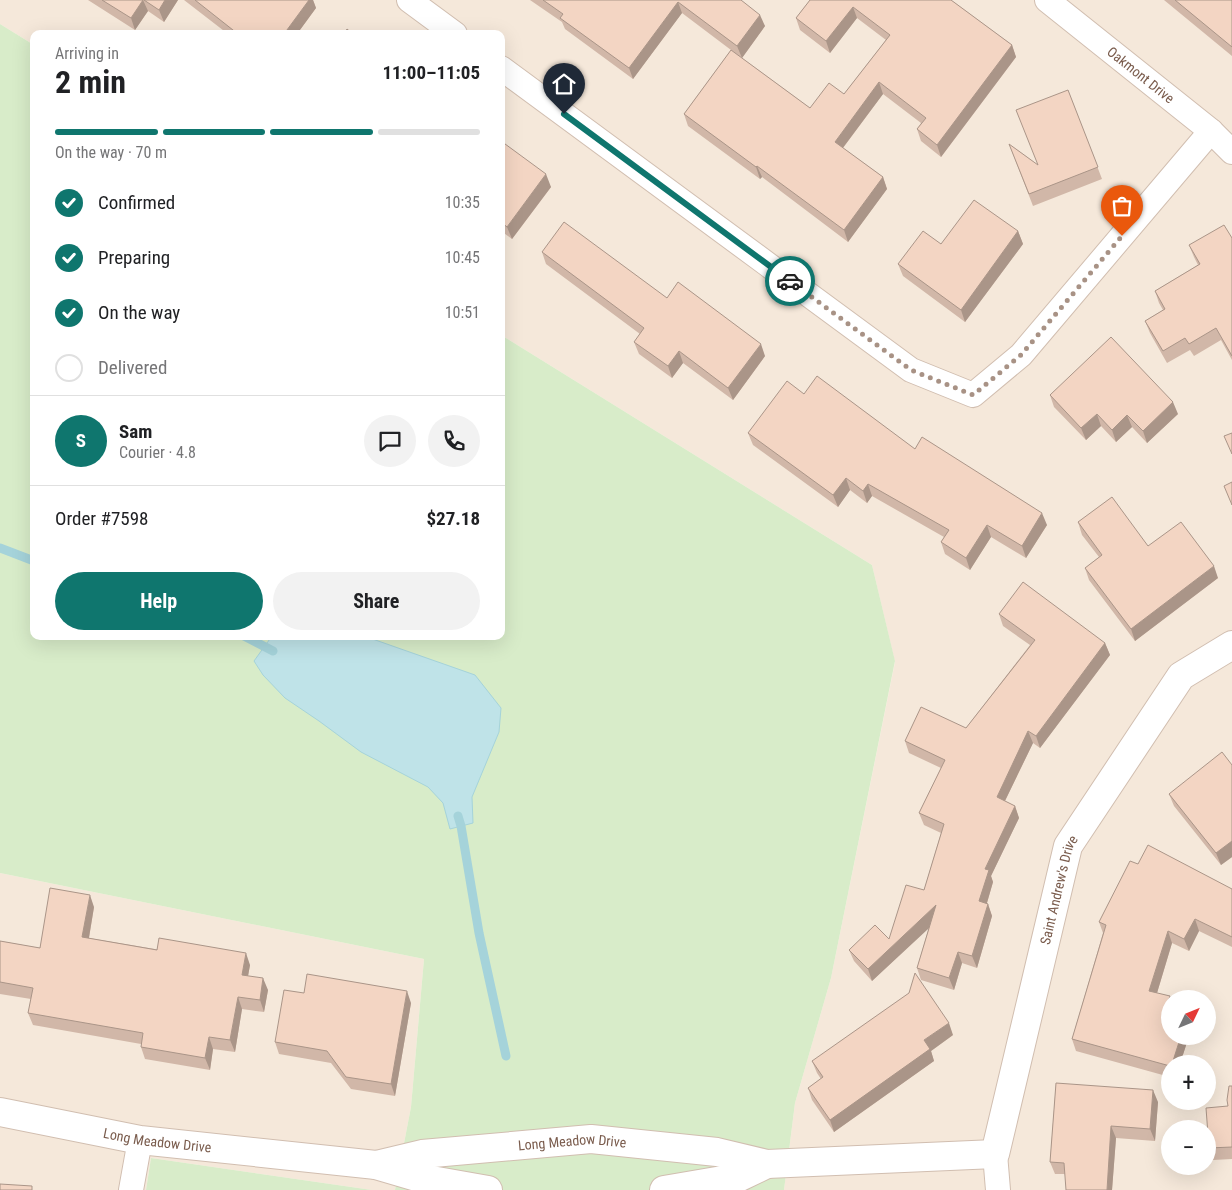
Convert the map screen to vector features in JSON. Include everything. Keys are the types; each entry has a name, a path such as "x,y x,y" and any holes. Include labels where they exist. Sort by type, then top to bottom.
{"street":[{"path":"409,0 450,30"},
{"name":"Oakmont Drive","path":"1047,0 1212,131 1232,152"},
{"path":"505,71 911,370 973,395 1021,355 1212,131"},
{"name":"Saint Andrew's Drive","path":"998,1190 995,1154 1068,846 1181,676 1232,645"},
{"name":"Long Meadow Drive","path":"0,1112 140,1140 376,1164 420,1178 488,1190"},
{"name":"Long Meadow Drive","path":"376,1164 422,1154 591,1139 717,1152 767,1164 995,1154"},
{"path":"130,1190 140,1140"},
{"name":"Long Meadow Drive","path":"664,1190 740,1178 767,1164"}],"shaded area":[{"path":"0,0 1232,0 1232,1190 784,1190 795,1103 831,978 895,662 872,565 505,337 505,30 30,30 30,43 0,24"},
{"path":"0,873 424,959 411,1107 395,1190 372,1190 151,1158 146,1190 0,1190"}],"green space":[{"path":"0,24 30,43 30,640 505,640 505,337 872,565 895,661 831,978 795,1103 784,1190 395,1190 411,1107 424,959 0,873"},
{"path":"151,1158 372,1190 146,1190"}],"water":[{"path":"269,640 375,640 475,675 501,708 499,732 472,797 473,823 450,829 443,803 428,787 361,752 285,698 263,675 254,661"}],"building":[{"path":"102,0 143,0 131,18"},
{"path":"144,0 165,0 159,10"},
{"path":"195,0 309,0 287,30 233,30"},
{"path":"543,0 741,0 760,15 737,46 678,2 629,68 560,18 563,14"},
{"path":"810,0 951,0 1012,45 937,145 917,129 926,118 879,82 835,142 883,177 844,230 684,114 731,50 810,108 829,83 844,94 890,35 853,7 826,41 796,18"},
{"path":"1175,0 1232,0 1232,47"},
{"path":"1068,90 1098,167 1029,194 1009,144 1038,165 1016,110"},
{"path":"505,144 546,174 507,227 505,225"},
{"path":"974,200 1018,231 961,310 898,264 923,231 941,244"},
{"path":"564,222 667,298 678,282 761,344 728,388 679,351 668,366 634,342 644,328 542,252"},
{"path":"1224,225 1232,238 1232,356 1216,328 1189,344 1185,338 1163,351 1145,321 1165,309 1155,291 1200,264 1189,245"},
{"path":"1111,337 1173,402 1143,431 1127,415 1112,430 1097,414 1081,428 1050,395"},
{"path":"817,376 915,449 922,437 1042,513 1022,546 987,525 966,558 941,542 949,530 868,484 863,491 846,478 833,495 748,433 787,381 804,394"},
{"path":"1232,433 1232,454 1224,436"},
{"path":"1232,482 1232,505 1224,486"},
{"path":"1112,497 1148,546 1181,522 1214,566 1131,629 1085,568 1102,555 1078,522"},
{"path":"1023,582 1105,643 1036,736 1028,731 997,797 1015,806 985,869 989,870 979,901 988,904 972,956 958,952 949,978 917,968 936,905 868,969 849,950 875,925 889,939 906,885 924,890 944,824 919,813 945,760 905,741 921,707 966,728 1035,640 999,614"},
{"path":"1222,752 1232,765 1232,841 1216,853 1169,794"},
{"path":"1148,845 1232,889 1232,937 1195,919 1184,939 1168,931 1149,991 1161,994 1161,1045 1178,1045 1175,1055 1161,1055 1161,1064 1072,1039 1106,925 1099,922 1130,861 1138,864"},
{"path":"50,888 90,895 82,937 157,950 159,938 246,953 242,975 263,978 260,1000 238,997 230,1040 209,1037 205,1058 141,1047 143,1033 28,1013 33,988 0,982 0,941 40,948"},
{"path":"915,973 949,1023 924,1040 930,1049 830,1120 808,1088 823,1077 812,1061 909,993"},
{"path":"307,974 407,991 391,1084 346,1077 327,1051 275,1042 284,990 304,993"},
{"path":"1056,1083 1153,1090 1150,1129 1111,1126 1107,1190 1066,1190 1064,1163 1050,1162"},
{"path":"1229,1086 1232,1086 1232,1147 1216,1148 1216,1120 1207,1120 1206,1110 1216,1110 1216,1107 1228,1106"},
{"path":"0,1184 32,1186 32,1190 0,1190"}],"waterway":[{"path":"0,548 30,559"},
{"path":"252,640 273,651"},
{"path":"458,816 479,933 506,1056"}],"way so far":[{"path":"790,281 911,370 973,395 1021,355 1122,236"}],"route":[{"path":"564,114 790,281"}]}
